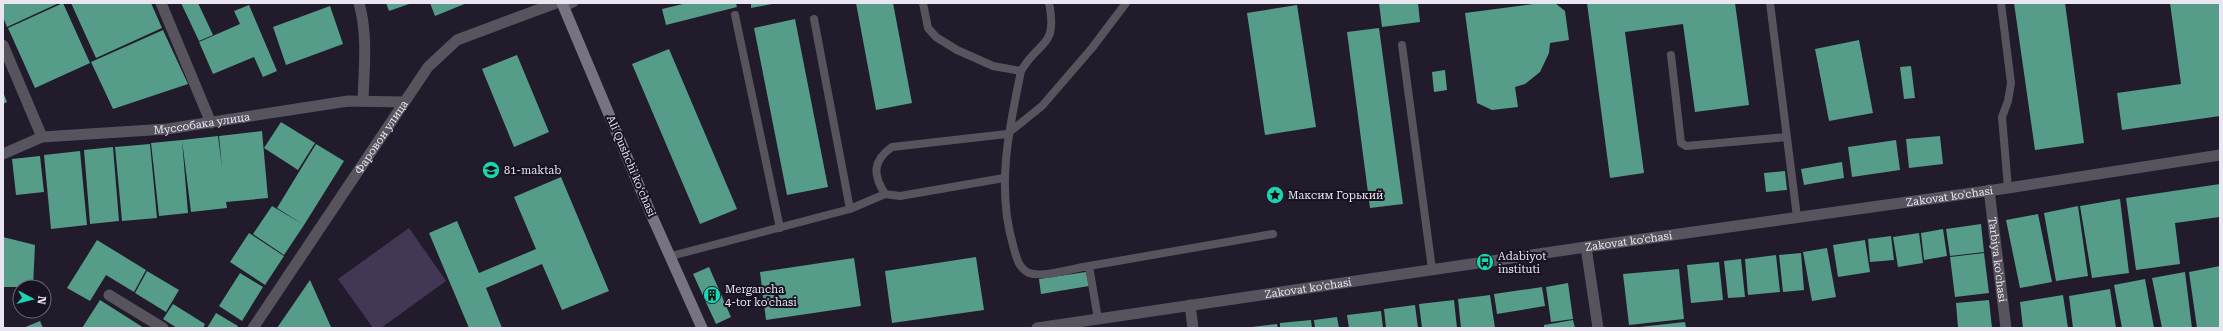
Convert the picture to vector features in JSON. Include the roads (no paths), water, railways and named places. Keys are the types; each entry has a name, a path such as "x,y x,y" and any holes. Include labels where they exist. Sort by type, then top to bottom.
{"main road":[{"name":"Ali Qushchi koʻchasi","path":"561,5 702,328"}],"street":[{"path":"161,3 211,123"},
{"path":"359,3 363,18 365,53 363,102"},
{"name":"Фаровон улица","path":"253,328 403,102 428,67 457,40 561,5"},
{"path":"3,45 42,137"},
{"name":"Муссобака улица","path":"3,154 42,137 167,129 303,107 363,102 403,102"},
{"name":"Zakovat ko'chasi","path":"1037,328 1432,269 2008,188 2220,155"},
{"name":"Tarbiya ko'chasi","path":"1989,190 2006,328"},
{"path":"1586,247 1598,328"},
{"path":"109,294 163,328"},
{"path":"1190,305 1193,328"}],"lane":[{"path":"561,5 574,3"},
{"path":"923,3 928,28 936,37 957,50 993,66 1021,72"},
{"path":"1049,3 1052,29 1048,40 1026,63 1021,72 1007,134 1004,178 1010,233 1018,264 1029,273 1042,274 1273,234"},
{"path":"885,194 878,183 876,167 880,155 892,147 1007,134 1042,106 1092,48 1126,3"},
{"path":"1770,3 1797,217"},
{"path":"2001,3 2011,83 2008,101 2002,116 2008,188"},
{"path":"735,15 780,228"},
{"path":"814,19 850,209"},
{"path":"1402,45 1432,269"},
{"path":"1671,55 1681,143 1686,146 1787,137"},
{"path":"671,256 850,209 885,194 900,196 1004,178"},
{"path":"1089,266 1098,319"}],"place":[{"name":"81-maktab","path":"491,170"},
{"name":"Максим Горький","path":"1275,195"},
{"name":"Adabiyot instituti","path":"1485,262"},
{"name":"Mergancha 4-tor ko'chasi","path":"712,295"}]}
